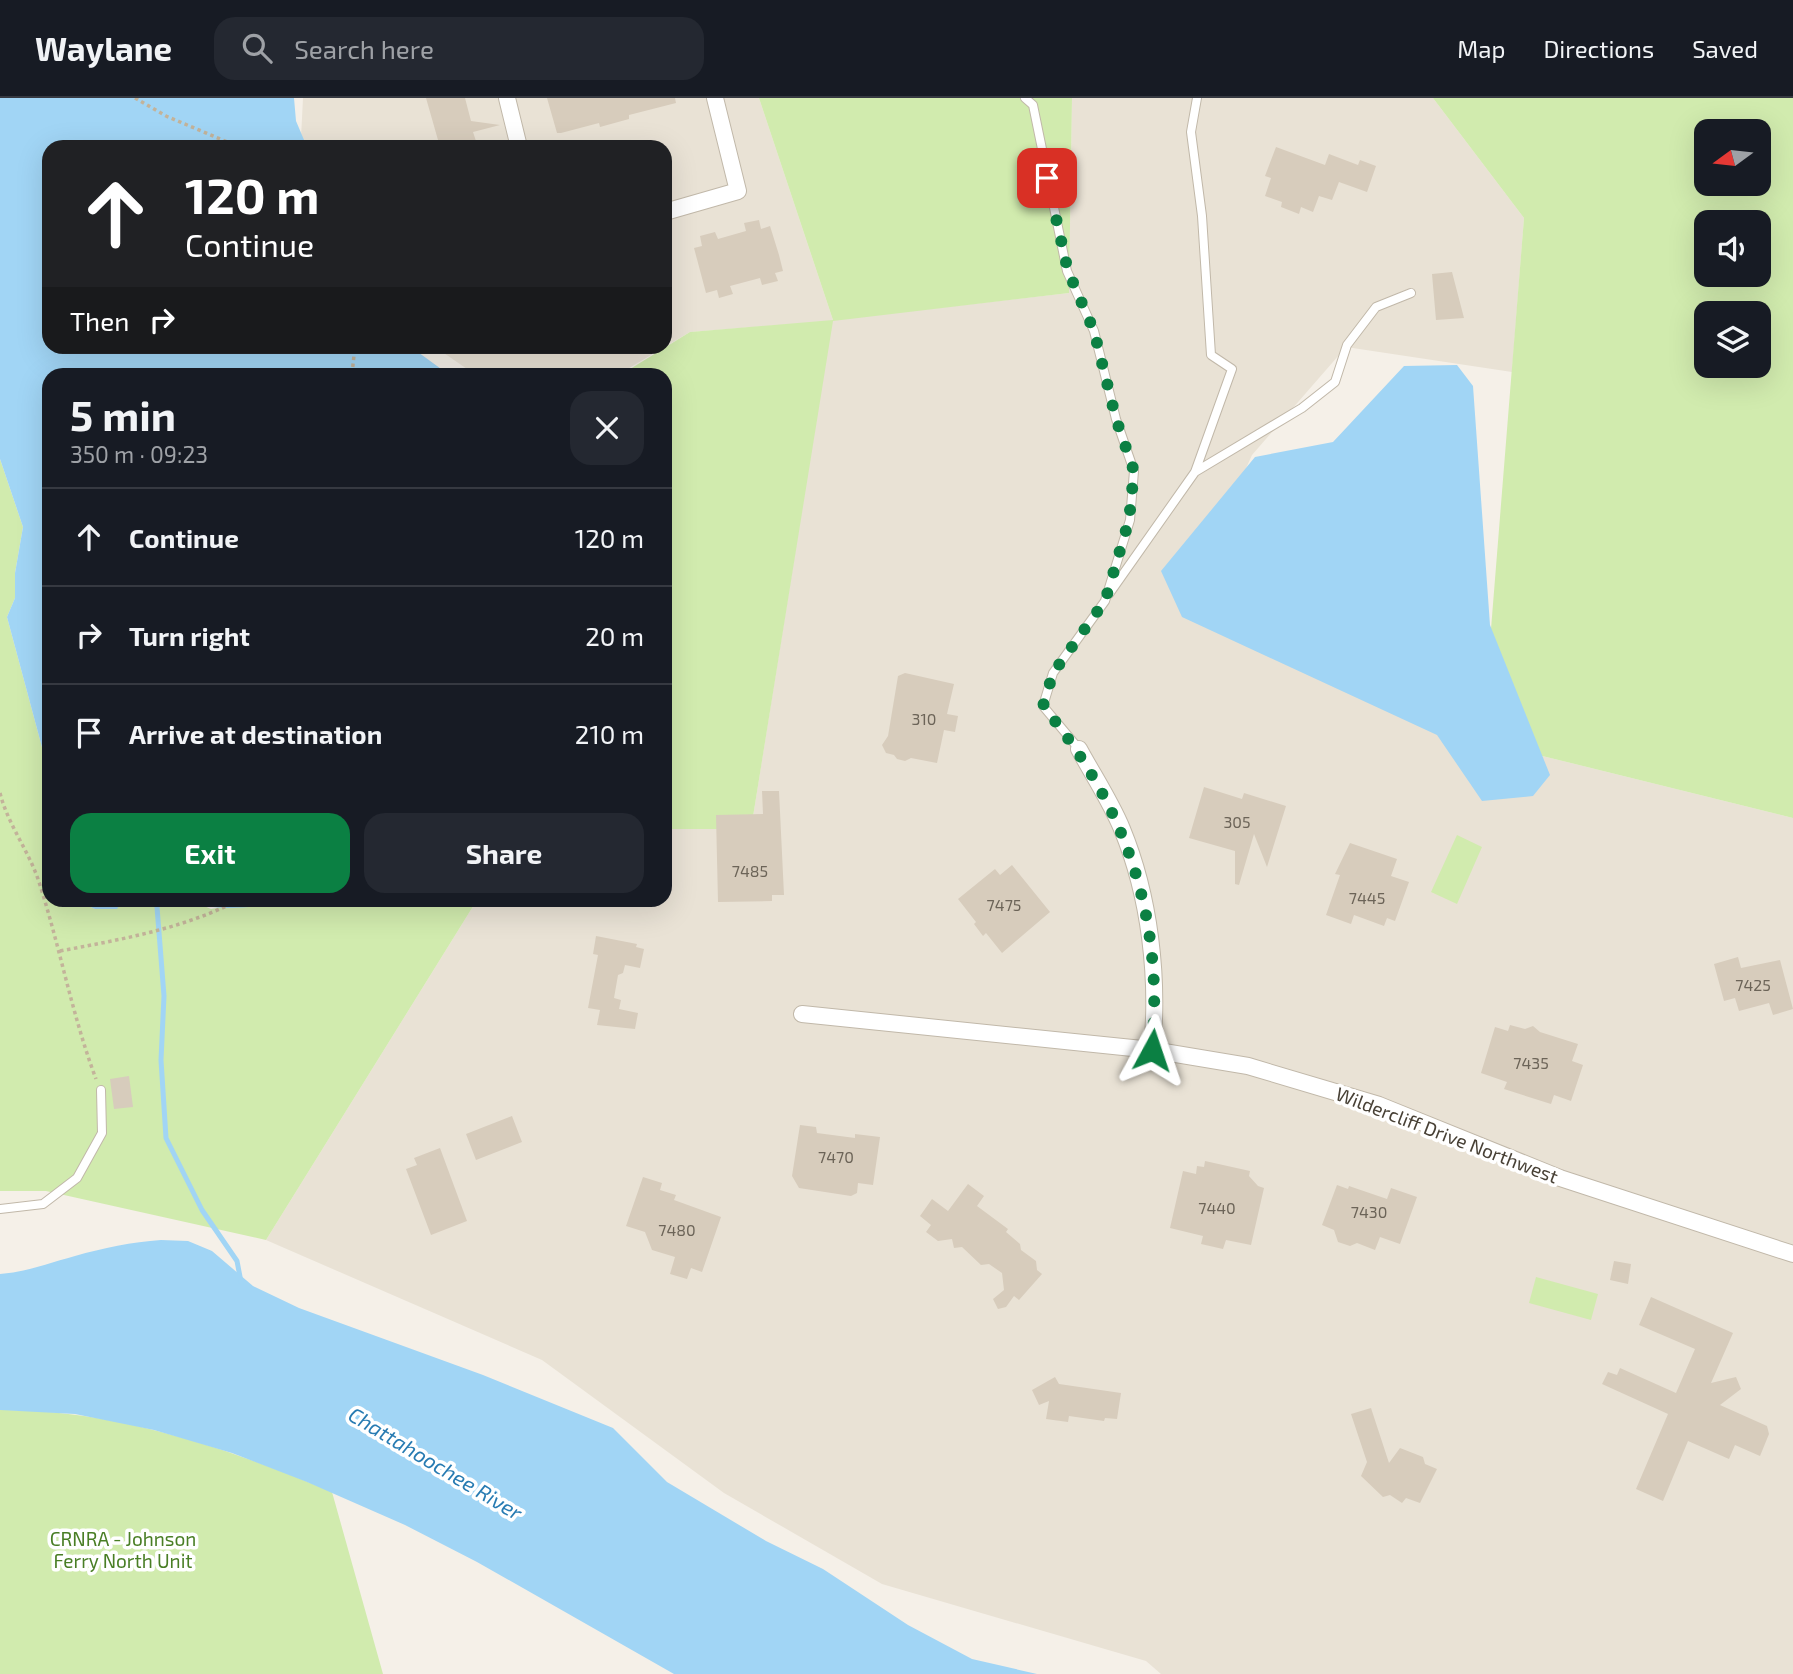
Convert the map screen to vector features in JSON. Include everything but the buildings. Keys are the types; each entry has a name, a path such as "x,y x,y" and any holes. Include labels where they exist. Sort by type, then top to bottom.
{"street":[{"path":"507,98 517,140"},
{"path":"672,210 738,191 715,98"},
{"path":"1079,749 1121,828 1140,882 1147,921 1155,1017 1152,1050"},
{"name":"Wildercliff Drive Northwest","path":"802,1014 1152,1050 1248,1066 1367,1101 1560,1178 1793,1254"}],"lane":[{"path":"1025,98 1033,105 1068,271 1094,331 1116,419 1134,471 1129,520 1105,601"},
{"path":"1079,749 1043,706 1053,673 1195,471 1232,369 1211,355 1202,216 1191,132 1197,98"},
{"path":"1195,471 1302,408 1335,382 1347,345 1376,307 1411,293"},
{"path":"0,1209 43,1204 77,1178 102,1133 101,1090"}],"path":[{"path":"135,98 166,116 223,140"},
{"path":"0,793 4,811 33,866 42,894"},
{"path":"46,907 86,1050 101,1090"},
{"path":"60,951 138,936 203,918 225,907"}],"shaded area":[{"path":"303,98 759,98 833,320 1069,293 1072,98 1433,98 1524,218 1512,372 1346,347 1252,455 1194,584 1482,741 1793,818 1793,1674 1161,1674 1146,1661 882,1584 724,1493 542,1360 266,1240 473,907 672,907 672,829 751,829 832,321 690,332 672,343 672,140 301,138"},
{"path":"445,354 653,354 629,368 466,368"}],"green space":[{"path":"759,98 1072,98 1069,293 833,321 751,829 672,829 672,368 632,368 654,354 672,354 672,343 690,332 833,320"},
{"path":"1433,98 1793,98 1793,818 1482,741 1524,218"},
{"path":"0,459 23,527 15,573 15,598 7,617 42,747 42,907 473,907 266,1240 46,1191 0,1191"},
{"path":"1457,835 1482,847 1457,904 1431,892"},
{"path":"1536,1277 1598,1294 1591,1320 1529,1303"},
{"name":"CRNRA - Johnson Ferry North Unit","path":"0,1410 85,1416 170,1434 252,1460 332,1492 383,1674 0,1674"}],"water":[{"path":"0,98 294,98 296,121 304,140 42,140 42,354 421,354 440,368 42,368 42,747 7,617 15,598 15,573 23,527 0,459"},
{"path":"1457,365 1473,386 1490,625 1550,775 1533,796 1482,801 1437,735 1182,617 1161,571 1255,457 1333,442 1404,366"},
{"path":"91,907 118,907 117,909"},
{"name":"Chattahoochee River","path":"161,1240 188,1241 212,1251 253,1286 299,1308 483,1375 613,1428 667,1482 766,1541 823,1569 908,1625 972,1659 1037,1674 674,1674 477,1562 405,1525 307,1482 232,1453 154,1430 75,1414 0,1410 0,1274 107,1248"}],"waterway":[{"path":"157,907 164,996 161,1060 166,1138 202,1210 237,1261 241,1282"}],"route":[{"path":"1047,178 1068,271 1094,331 1116,419 1134,471 1129,520 1105,601 1053,673 1043,706 1079,749 1121,828 1140,882 1147,921 1155,1017 1152,1050"}]}
